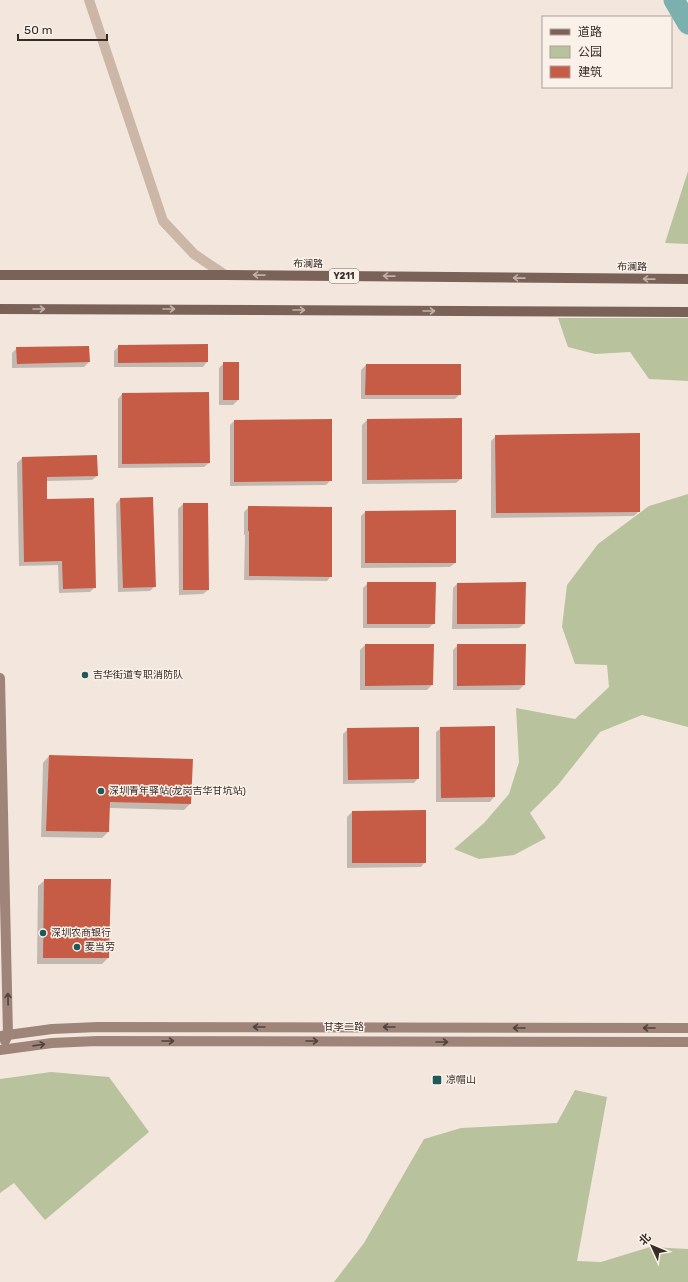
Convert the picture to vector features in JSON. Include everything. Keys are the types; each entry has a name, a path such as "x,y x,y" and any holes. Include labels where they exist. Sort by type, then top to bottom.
{"main road":[{"name":"布澜路","path":"0,275 225,275 688,279"},
{"path":"0,308 688,312"},
{"path":"0,678 4,1035 0,1050"},
{"name":"甘李二路","path":"4,1035 52,1029 98,1027 688,1028"},
{"name":"甘李二路","path":"0,1050 52,1043 97,1041 688,1042"}],"street":[{"path":"89,0 163,221 194,254 225,275"}],"green space":[{"path":"688,171 688,244 665,243"},
{"path":"558,318 688,318 688,381 649,379 630,352 595,354 568,347"},
{"path":"688,494 688,727 642,715 600,732 558,785 530,813 546,838 514,855 479,859 454,849 484,823 509,794 519,762 516,708 575,719 609,687 607,665 575,664 562,627 567,585 598,544 649,506"},
{"path":"51,1072 109,1077 149,1132 45,1220 14,1183 0,1193 0,1079"},
{"path":"575,1090 607,1097 577,1261 601,1262 650,1247 688,1249 688,1282 334,1282 364,1243 424,1139 461,1128 557,1123"}],"building":[{"path":"208,344 208,362 118,363 118,345"},
{"path":"89,346 90,362 17,364 16,347"},
{"path":"223,362 239,362 239,400 223,400"},
{"path":"366,364 461,364 461,395 365,395"},
{"path":"209,392 210,463 122,464 122,393"},
{"path":"462,418 462,479 367,480 367,419"},
{"path":"332,419 332,481 234,482 234,420"},
{"path":"640,433 640,512 496,513 495,435"},
{"path":"97,455 98,476 47,477 47,499 94,498 96,588 63,589 62,561 24,562 22,457"},
{"path":"153,497 156,587 123,588 120,498"},
{"path":"183,503 208,503 209,590 183,590"},
{"path":"248,506 332,507 332,577 249,576"},
{"path":"456,510 456,563 365,563 365,511"},
{"path":"367,582 436,582 435,624 367,624"},
{"path":"526,582 525,624 457,624 457,583"},
{"path":"365,644 434,644 433,685 365,686"},
{"path":"457,644 526,644 525,685 457,686"},
{"path":"495,726 495,797 441,798 440,727"},
{"path":"419,727 419,779 348,780 347,728"},
{"path":"49,755 193,759 191,804 110,802 109,832 46,831"},
{"path":"426,810 426,863 352,863 352,811"},
{"path":"44,879 111,879 109,958 43,958"}],"waterway":[{"path":"674,0 688,24"}],"place":[{"name":"吉华街道专职消防队","path":"85,675"},
{"name":"深圳青年驿站(龙岗吉华甘坑站)","path":"101,791"},
{"name":"深圳农商银行","path":"43,933"},
{"name":"麦当劳","path":"77,947"},
{"name":"凉帽山","path":"437,1080"}]}
